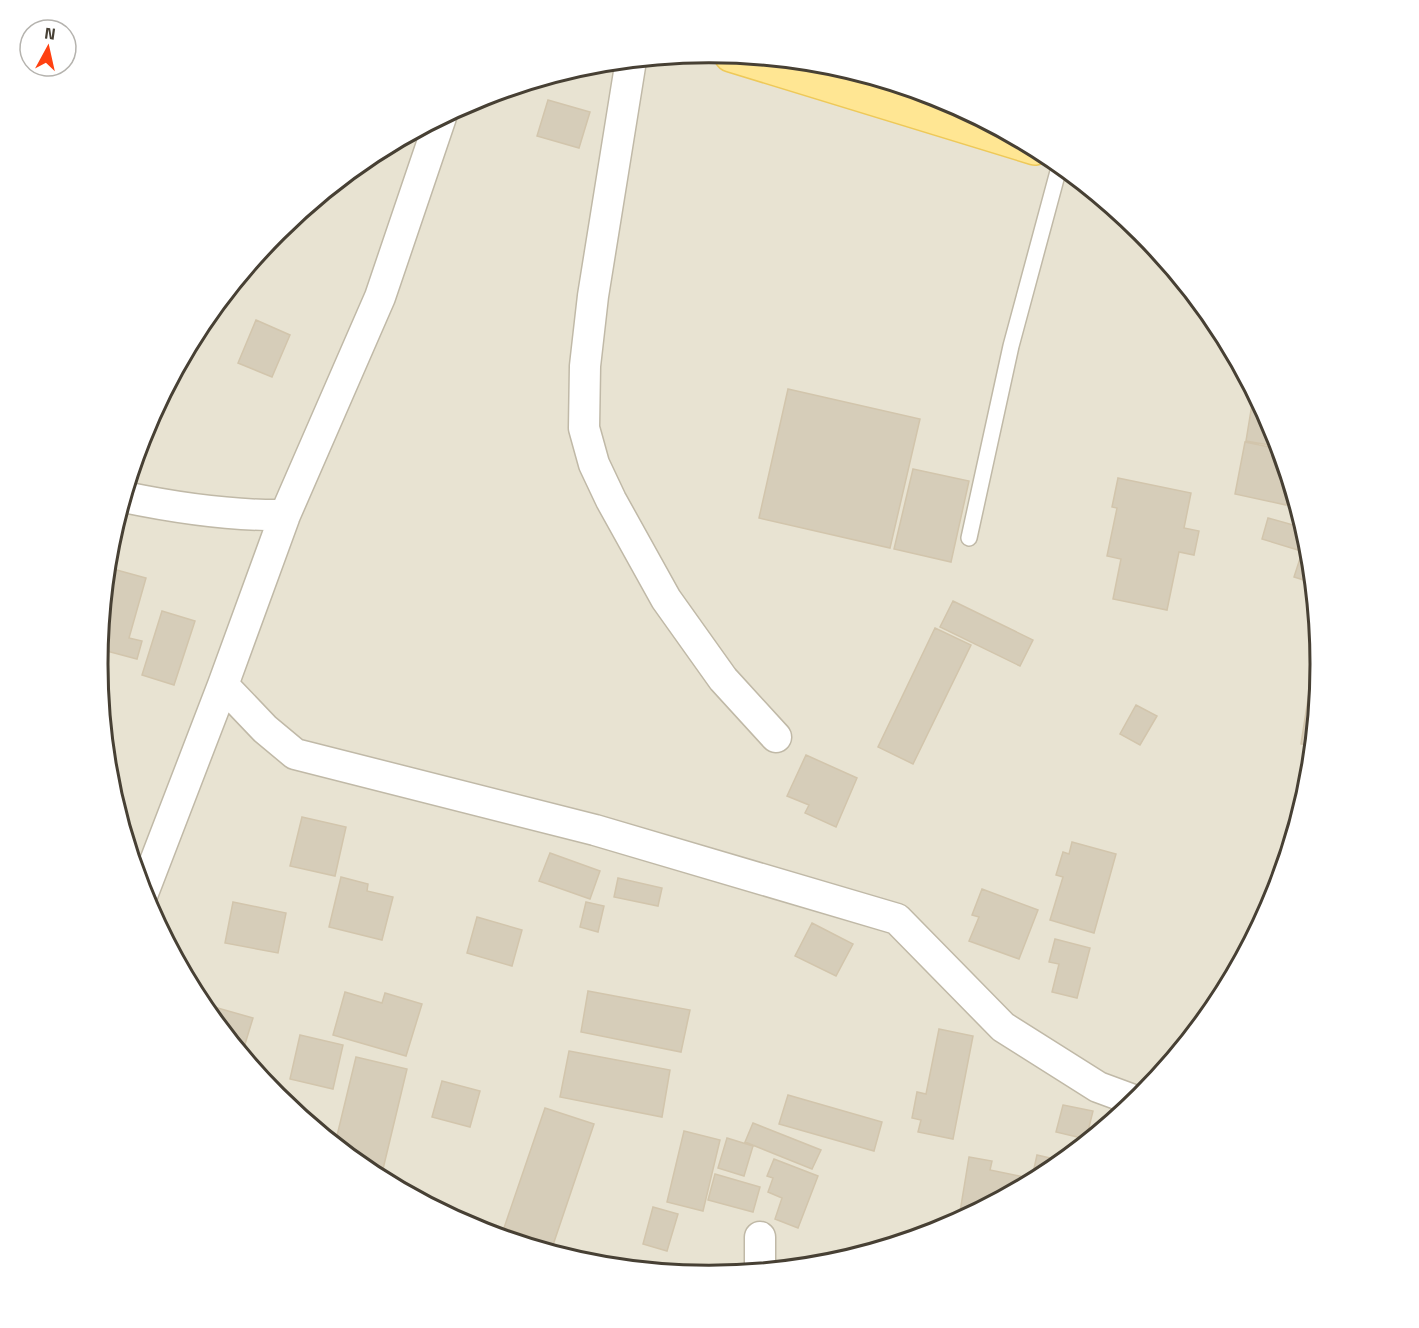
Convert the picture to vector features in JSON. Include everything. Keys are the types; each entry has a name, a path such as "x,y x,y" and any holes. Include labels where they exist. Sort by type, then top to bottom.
{"main road":[{"path":"766,66 995,136"}],"street":[{"path":"630,68 593,296 585,366 584,428 594,464 611,500 666,599 723,679 776,737"},
{"path":"145,871 223,685 285,515 380,297 437,129"},
{"path":"132,499 183,509 250,516 285,515"},
{"path":"223,685 265,729 296,754 595,830 897,919 1003,1027 1098,1087 1126,1097"},
{"path":"760,1237 760,1263"}],"lane":[{"path":"969,538 1011,346 1057,174"}],"shaded area":[{"path":"670,64 749,64 788,68 865,83 903,95 975,125 1010,144 1043,164 1106,212 1161,268 1186,298 1209,330 1249,398 1279,471 1290,508 1299,547 1309,625 1309,703 1305,742 1299,781 1279,857 1249,930 1230,964 1186,1030 1161,1060 1106,1116 1075,1141 1043,1164 975,1203 903,1233 865,1245 788,1260 749,1264 670,1264 631,1260 554,1245 516,1233 444,1203 409,1184 376,1164 313,1116 258,1060 233,1030 210,998 170,930 140,857 129,820 120,781 110,703 108,664 114,586 120,547 140,471 170,398 189,363 233,298 258,268 313,212 344,187 376,164 444,125 516,95 554,83 631,68"}],"building":[{"path":"548,100 590,112 579,148 537,136"},
{"path":"256,320 290,335 272,377 238,363"},
{"path":"788,389 920,419 890,548 759,518"},
{"path":"1252,405 1269,445 1246,441"},
{"path":"1245,442 1270,447 1287,499 1286,505 1235,494"},
{"path":"913,469 969,481 951,562 894,549"},
{"path":"1118,478 1191,493 1184,528 1199,531 1194,555 1179,552 1167,610 1113,599 1121,559 1107,556 1117,508 1112,507"},
{"path":"1268,518 1294,525 1299,547 1298,550 1262,539"},
{"path":"1301,557 1304,580 1294,577"},
{"path":"116,570 146,578 129,638 142,641 137,659 109,652"},
{"path":"953,601 1033,640 1020,666 940,627"},
{"path":"162,611 195,621 174,685 142,675"},
{"path":"935,628 971,645 913,764 878,747"},
{"path":"1309,693 1305,745 1301,744"},
{"path":"1136,705 1157,716 1140,745 1120,734"},
{"path":"806,755 857,778 836,827 805,813 809,805 787,796"},
{"path":"302,817 346,827 335,876 290,866"},
{"path":"1072,842 1116,854 1094,933 1050,920 1063,877 1056,875 1063,852 1069,854"},
{"path":"550,853 600,871 590,899 539,881"},
{"path":"341,877 368,884 367,891 393,897 382,940 329,927"},
{"path":"618,878 662,888 658,906 614,897"},
{"path":"982,889 1038,910 1019,959 969,941 979,917 972,915"},
{"path":"233,902 286,913 278,953 225,943"},
{"path":"586,902 604,906 598,932 580,927"},
{"path":"477,917 522,930 512,966 467,953"},
{"path":"812,923 853,944 836,976 795,956"},
{"path":"1055,939 1090,948 1077,998 1052,992 1059,964 1049,962"},
{"path":"588,991 690,1010 681,1052 581,1032"},
{"path":"345,992 382,1003 385,993 422,1004 406,1056 333,1035"},
{"path":"217,1008 253,1018 245,1044"},
{"path":"939,1029 973,1036 953,1139 918,1132 921,1120 912,1118 917,1092 926,1094"},
{"path":"300,1035 343,1045 333,1089 290,1079"},
{"path":"569,1051 670,1070 662,1117 560,1097"},
{"path":"356,1057 407,1069 383,1168 337,1135"},
{"path":"442,1081 480,1091 470,1127 432,1117"},
{"path":"788,1095 882,1122 874,1151 779,1124"},
{"path":"1063,1105 1093,1111 1088,1130 1079,1137 1056,1132"},
{"path":"545,1108 594,1124 553,1245 504,1228"},
{"path":"753,1123 821,1150 812,1169 745,1142"},
{"path":"684,1131 720,1140 703,1211 667,1202"},
{"path":"727,1138 753,1146 744,1176 718,1168"},
{"path":"1037,1155 1051,1158 1043,1164 1034,1170"},
{"path":"969,1157 992,1161 990,1170 1022,1177 975,1203 960,1209"},
{"path":"774,1159 818,1176 798,1228 775,1219 782,1198 768,1192 773,1178 767,1176"},
{"path":"715,1174 760,1187 753,1212 708,1200"},
{"path":"653,1207 678,1214 667,1251 643,1244"}]}
